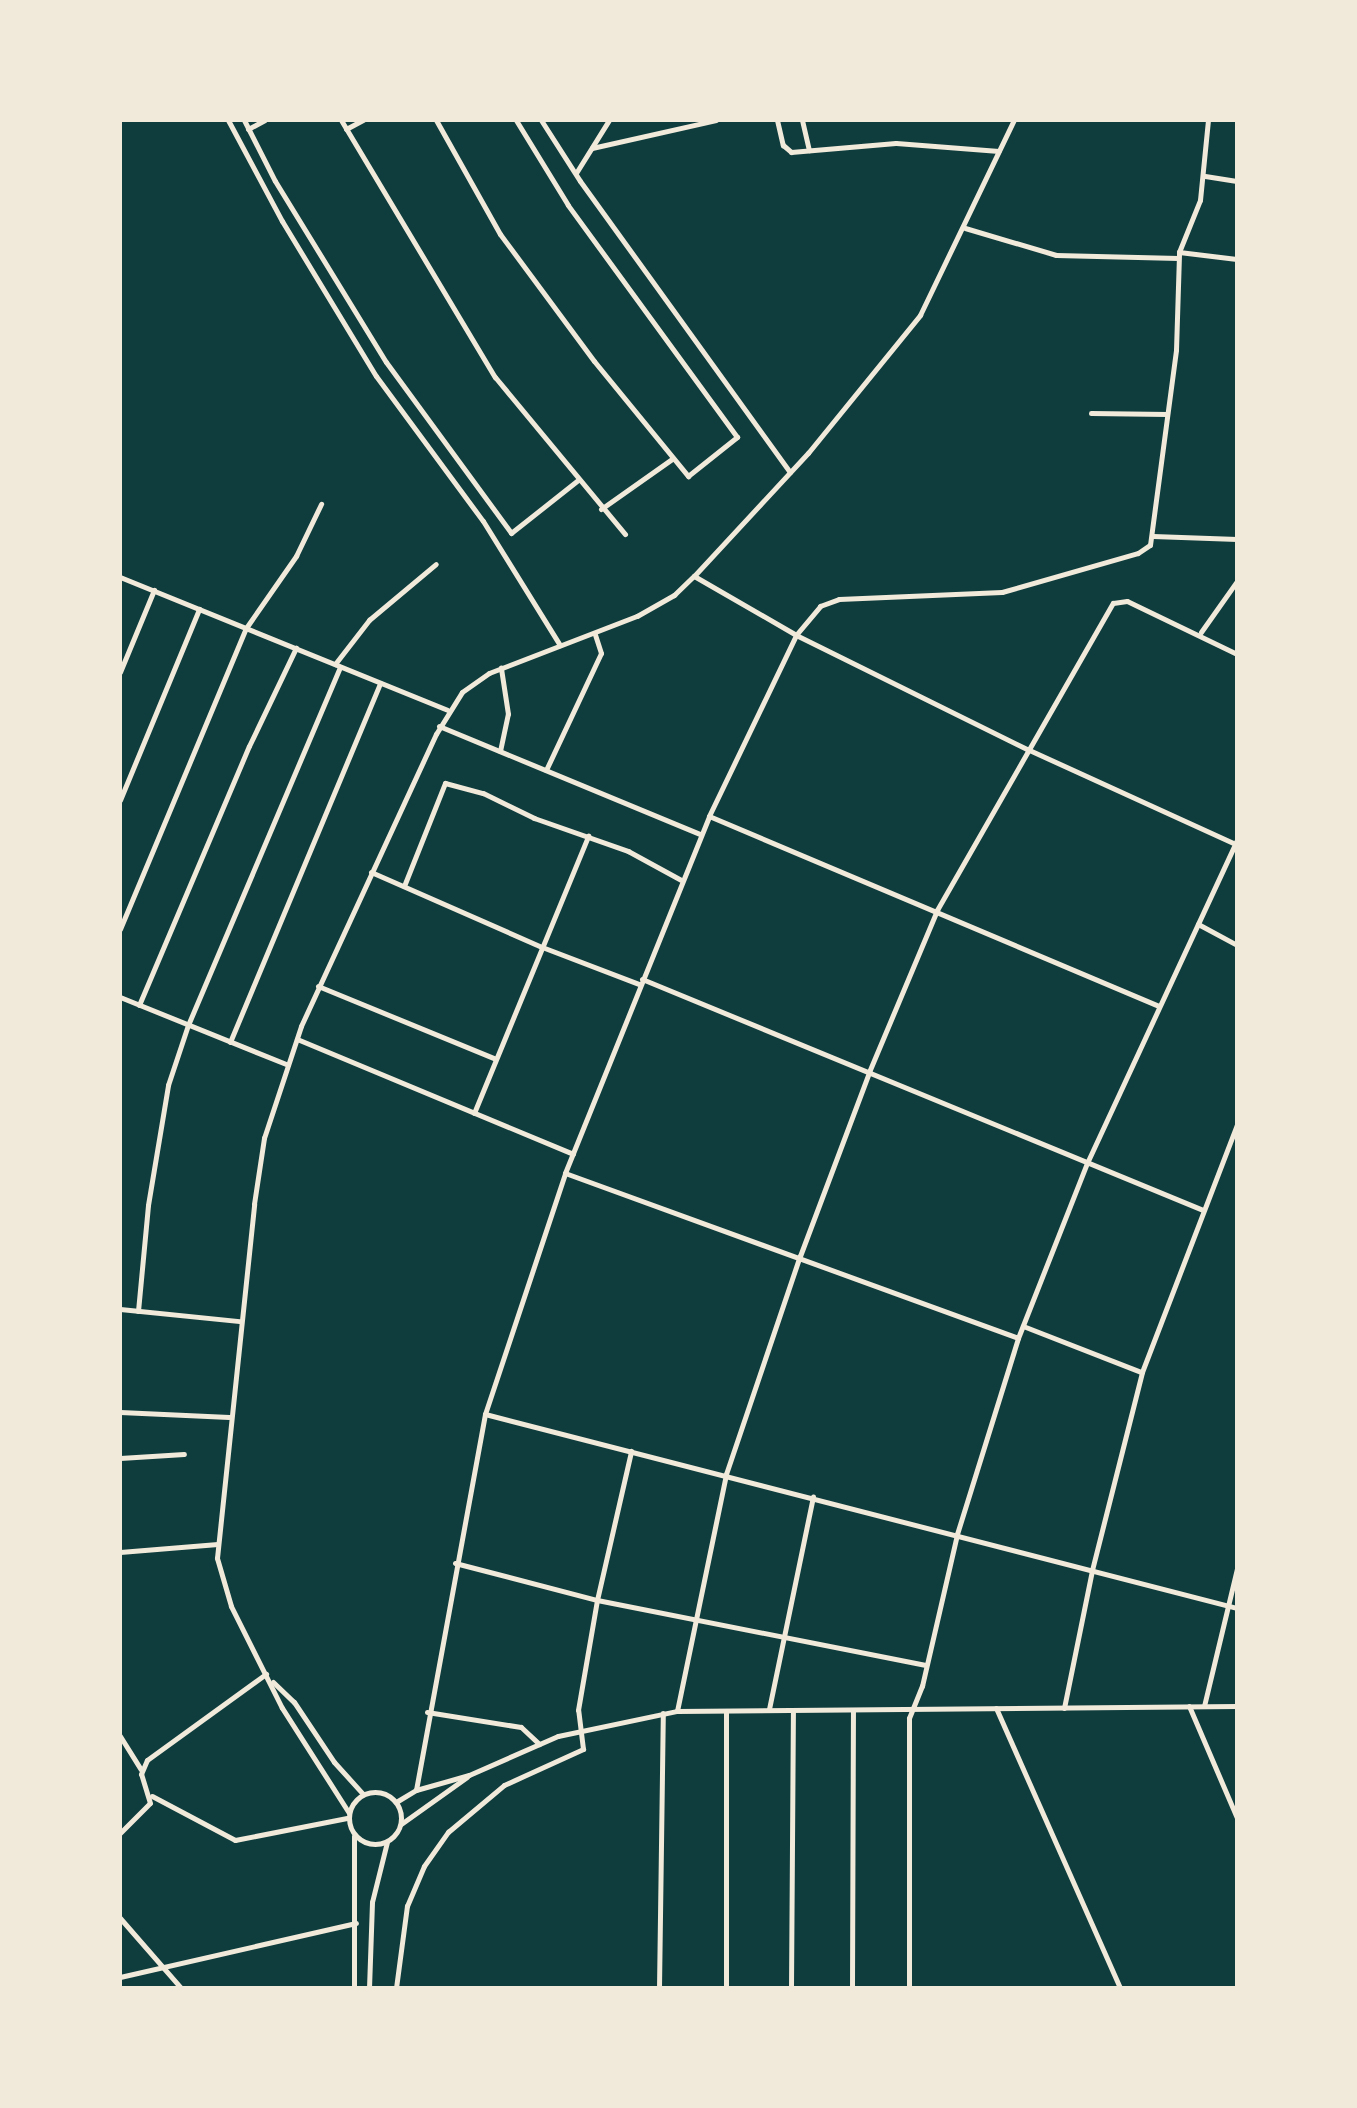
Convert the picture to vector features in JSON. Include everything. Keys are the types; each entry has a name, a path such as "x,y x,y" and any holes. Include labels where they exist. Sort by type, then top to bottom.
{"street":[{"path":"228,120 282,221 376,376 483,521 560,646"},
{"path":"244,120 275,182 386,362 511,532 578,480"},
{"path":"248,128 264,120"},
{"path":"341,120 495,377 624,534"},
{"path":"346,129 363,120"},
{"path":"436,120 500,234 688,476 737,437 568,205 516,120"},
{"path":"542,120 576,174 790,472"},
{"path":"576,174 609,120"},
{"path":"592,148 716,120"},
{"path":"777,120 786,149 896,143 999,152"},
{"path":"802,120 809,150"},
{"path":"354,1988 354,1835 348,1815 282,1708 231,1606 221,1578 218,1544 239,1320 264,1138 297,1039 447,710 462,692 501,668 595,634 674,595 694,576 882,368 920,315 1014,120"},
{"path":"416,1790 454,1564 486,1414 566,1172 708,816 809,614 839,599 1002,592 1138,552 1153,536 1176,350 1178,256 1200,200 1208,120"},
{"path":"1204,176 1237,181"},
{"path":"965,228 1056,255 1237,259"},
{"path":"1090,413 1167,414"},
{"path":"601,509 672,459"},
{"path":"120,929 246,628 296,556 321,504"},
{"path":"1153,536 1237,539"},
{"path":"138,1311 158,1136 188,1024 338,666 370,620 436,564"},
{"path":"120,576 447,710"},
{"path":"694,576 796,635 1026,749 1236,842 1087,1163 1018,1338 957,1534 912,1708 909,1988"},
{"path":"1200,632 1237,581"},
{"path":"120,672 154,590"},
{"path":"677,1711 726,1474 800,1256 869,1072 936,910 1113,603 1128,601 1200,632 1237,654"},
{"path":"120,800 199,609"},
{"path":"546,770 601,653 595,634"},
{"path":"139,1005 248,746 296,648"},
{"path":"500,752 508,714 501,668"},
{"path":"230,1042 380,683"},
{"path":"440,726 700,834"},
{"path":"404,886 445,784 484,794 534,818 588,836 680,880"},
{"path":"708,816 1158,1006"},
{"path":"474,1113 588,836"},
{"path":"371,872 542,947 640,981 869,1072 1203,1210"},
{"path":"1198,924 1237,945"},
{"path":"318,986 496,1059"},
{"path":"120,997 288,1065"},
{"path":"297,1039 573,1154"},
{"path":"1064,1708 1092,1570 1142,1372 1237,1124"},
{"path":"566,1172 1018,1338"},
{"path":"120,1309 239,1320"},
{"path":"1023,1326 1142,1372"},
{"path":"120,1412 229,1417"},
{"path":"486,1414 1237,1608"},
{"path":"396,1988 407,1906 424,1866 448,1832 504,1784 580,1752 584,1744 578,1710 596,1600 631,1451"},
{"path":"120,1458 184,1454"},
{"path":"769,1710 812,1497"},
{"path":"120,1552 218,1544"},
{"path":"454,1564 596,1600 926,1665"},
{"path":"1204,1706 1237,1569"},
{"path":"141,1770 146,1760 269,1676"},
{"path":"269,1676 294,1702 334,1762 364,1794"},
{"path":"1189,1706 1237,1818"},
{"path":"396,1802 416,1790 470,1775 581,1729 677,1711 1237,1706"},
{"path":"996,1708 1120,1988"},
{"path":"726,1710 726,1988"},
{"path":"852,1988 853,1710"},
{"path":"791,1988 793,1711"},
{"path":"427,1712 521,1728 539,1744"},
{"path":"659,1988 663,1713"},
{"path":"120,1736 141,1770 150,1794 147,1809 120,1833"},
{"path":"369,1988 372,1902 386,1842 401,1824 443,1798 470,1775"},
{"path":"150,1794 235,1840 348,1815 364,1794 375,1792 396,1802"},
{"path":"396,1802 401,1824"},
{"path":"354,1835 364,1842 386,1842"},
{"path":"120,1918 181,1988"},
{"path":"120,1977 356,1923"}]}
